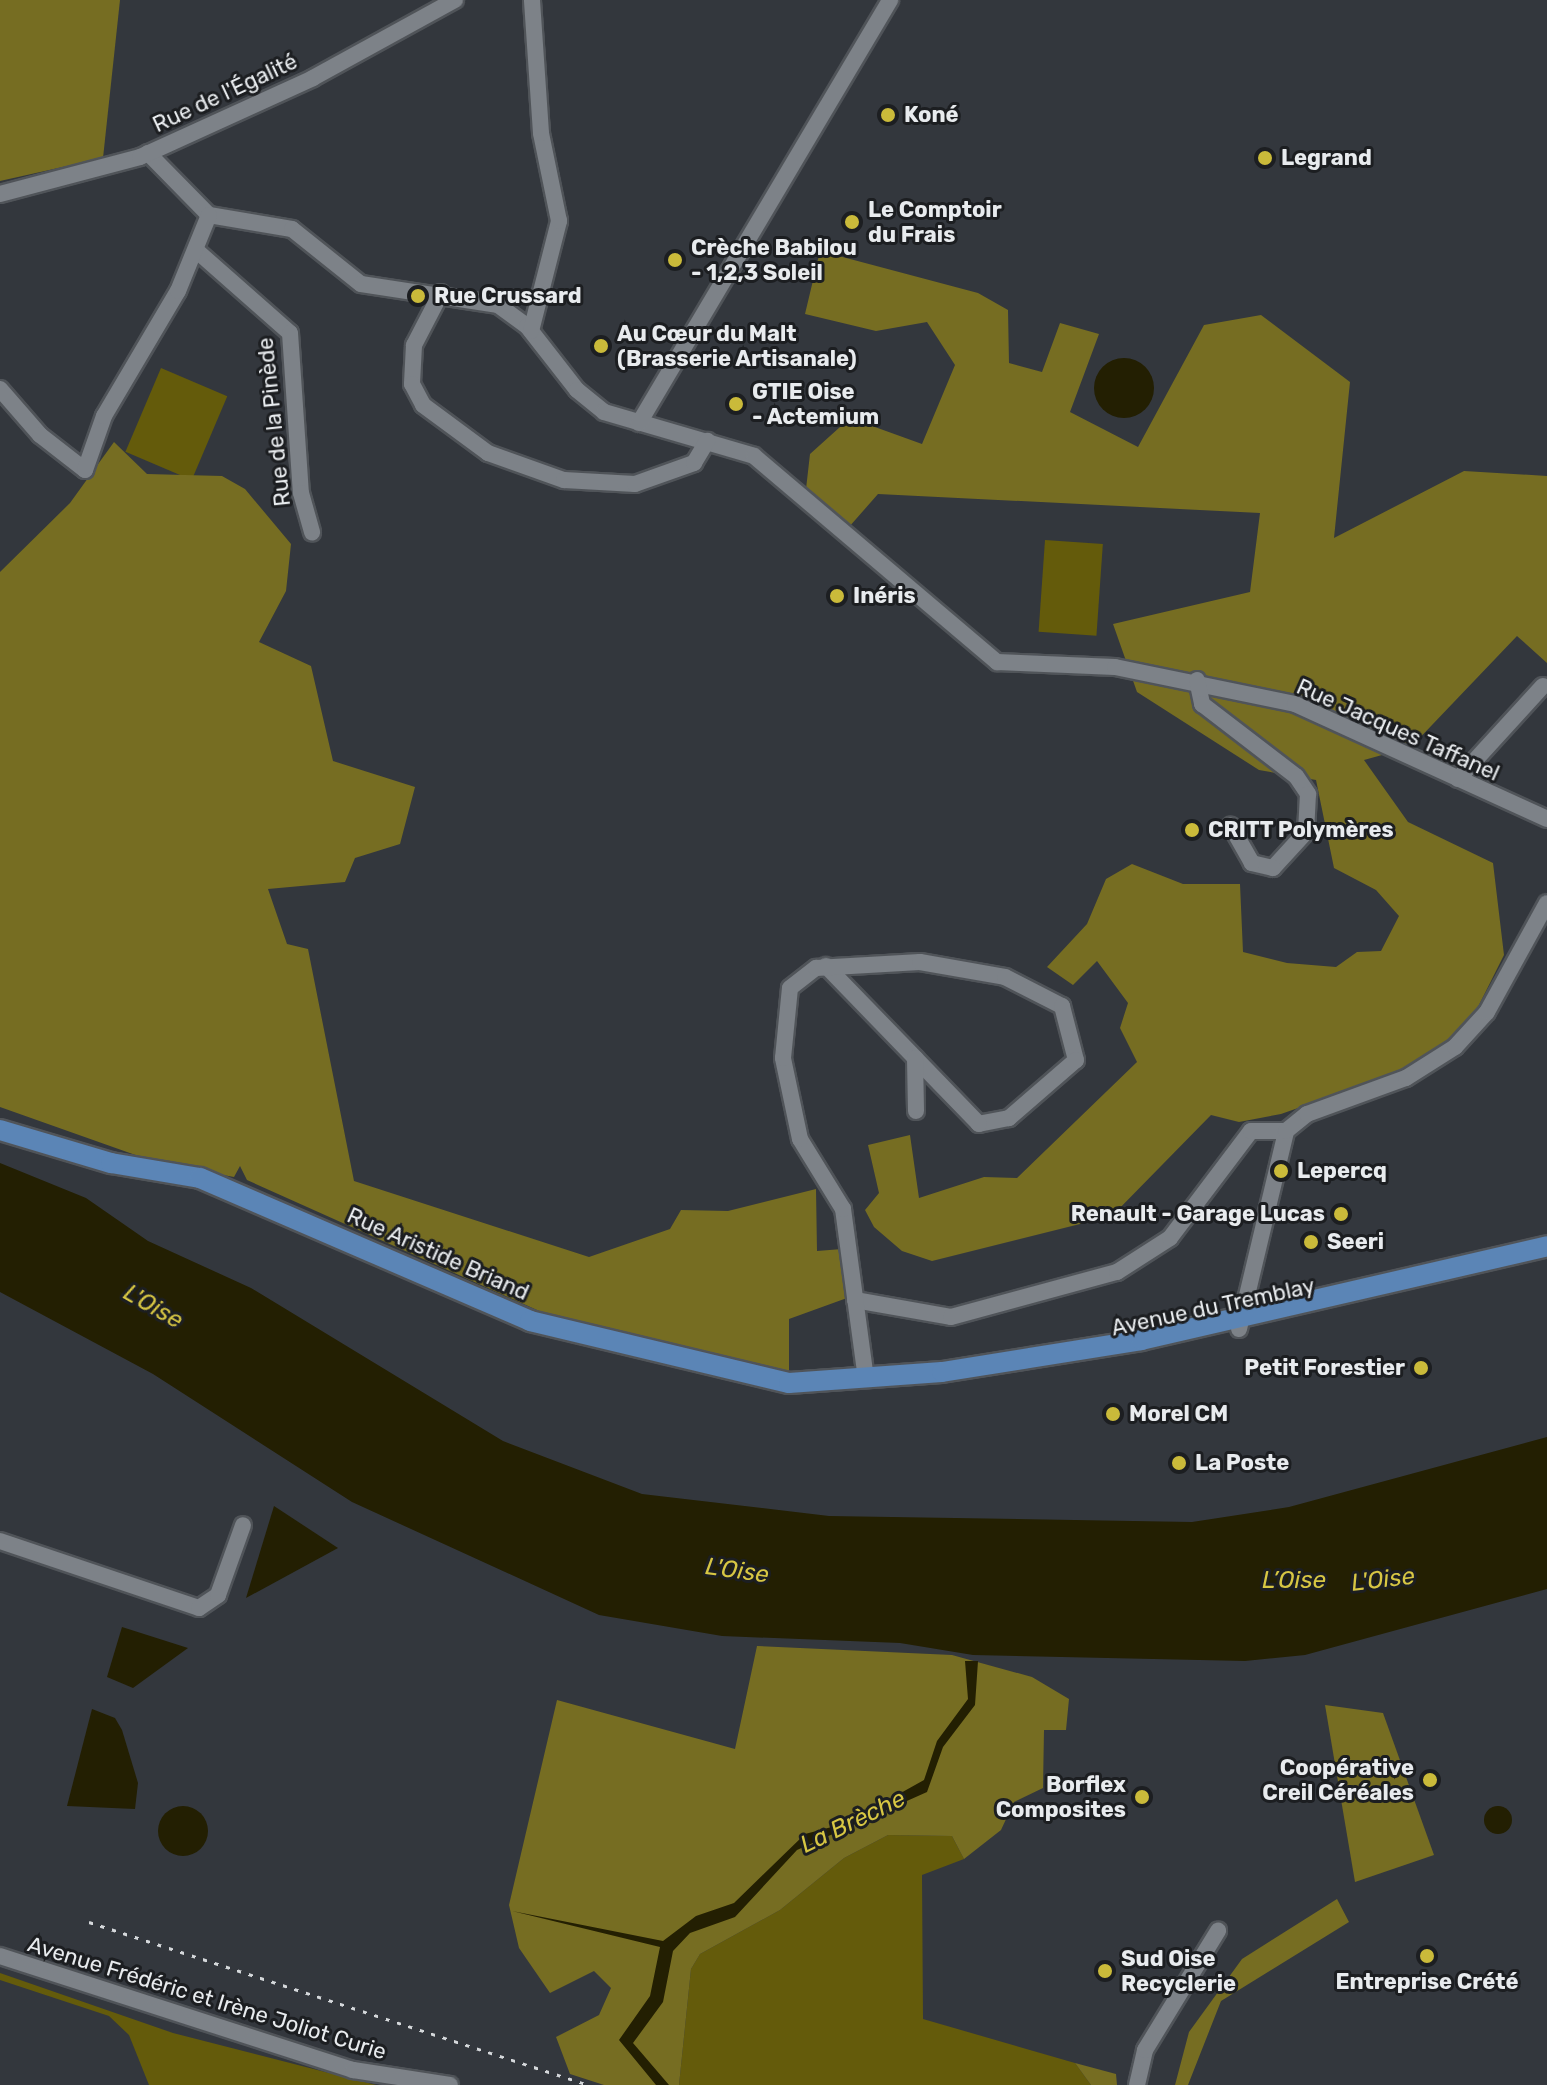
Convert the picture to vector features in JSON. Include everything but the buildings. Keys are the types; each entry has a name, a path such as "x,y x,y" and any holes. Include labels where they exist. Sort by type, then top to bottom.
{"main road":[{"name":"Rue Aristide Briand","path":"0,1130 111,1163 200,1178 530,1321 602,1342 789,1383 866,1379"},
{"name":"Avenue du Tremblay","path":"866,1379 995,1365 1249,1317 1547,1246"}],"street":[{"name":"Rue de l'Égalité","path":"0,194 148,153 313,78 455,0"},
{"path":"531,331 559,221 543,143 532,0"},
{"path":"639,423 890,0"},
{"path":"148,153 209,215 292,229 361,284 441,293 498,305 531,331 588,401 639,423 707,441 694,463 635,484 574,482 488,453 423,405 412,384 414,345 441,293"},
{"path":"0,389 40,435 85,470 104,416 197,251 209,215"},
{"name":"Rue de la Pinède","path":"197,251 290,333 301,493 312,532"},
{"name":"Rue Jacques Taffanel","path":"707,441 765,462 992,660 1197,680 1304,707 1547,819"},
{"path":"1197,680 1202,704 1296,776 1309,799 1303,837 1273,868 1252,863 1231,826"},
{"path":"1458,779 1543,686"},
{"path":"1249,1317 1253,1282 1286,1131 1307,1114 1406,1078 1455,1047 1491,1005 1547,903"},
{"path":"826,966 975,1121 990,1126 1071,1067 1078,1051 1058,1001 1014,980 920,962 826,966 804,972 790,988 782,1051 800,1139 843,1209 866,1379"},
{"path":"915,1058 916,1111"},
{"path":"855,1300 951,1317 1117,1272 1170,1238 1251,1131 1286,1131"},
{"path":"0,1541 199,1608 218,1595 243,1525"},
{"path":"1137,2085 1145,2050 1218,1931"},
{"name":"Avenue Frédéric et Irène Joliot Curie","path":"0,1956 353,2070 450,2085"}],"shaded area":[{"path":"0,0 120,0 103,158 0,181"},
{"path":"820,251 978,293 1008,310 1009,363 1042,372 1060,323 1099,334 1070,412 1138,447 1204,325 1261,315 1350,382 1334,538 1464,471 1547,476 1547,663 1517,636 1411,747 1364,760 1408,822 1493,863 1504,955 1477,1009 1443,1046 1406,1070 1281,1114 1239,1122 1211,1115 1112,1216 932,1261 902,1251 874,1227 865,1210 879,1193 868,1145 910,1135 919,1198 984,1177 1017,1178 1137,1062 1120,1028 1128,1003 1097,961 1073,985 1047,967 1087,924 1106,879 1132,864 1183,884 1240,884 1243,952 1287,963 1336,967 1357,952 1381,951 1399,916 1376,890 1334,868 1316,780 1259,770 1137,692 1113,624 1250,592 1260,513 878,494 849,527 806,489 810,454 850,418 922,444 955,365 927,322 876,331 805,314"},
{"path":"161,368 227,396 192,480 125,452"},
{"path":"114,442 147,474 222,476 245,489 291,544 286,591 259,642 311,666 333,761 415,787 400,844 355,858 345,882 268,889 287,944 308,949 354,1181 589,1257 670,1229 681,1210 728,1211 816,1189 817,1251 842,1249 847,1298 789,1319 789,1375 557,1319 247,1180 240,1166 234,1177 158,1163 0,1107 0,572 70,503"},
{"path":"1045,540 1103,544 1096,636 1039,632"},
{"path":"757,1646 952,1655 1032,1677 1069,1699 1066,1730 1044,1730 1043,1788 1014,1802 1001,1830 964,1859 952,1836 888,1835 844,1858 780,1910 700,1954 691,1969 679,2085 604,2085 570,2074 556,2037 599,2015 611,1988 594,1971 550,1993 519,1948 509,1905 557,1700 735,1749"},
{"path":"1325,1705 1383,1713 1434,1855 1355,1882"},
{"path":"888,1835 952,1836 964,1859 922,1875 923,2019 1075,2063 1091,2085 679,2085 691,1969 700,1954 780,1910 844,1858"},
{"path":"1337,1899 1349,1922 1221,2001 1188,2085 1175,2085 1189,2032 1242,1959"},
{"path":"0,1973 173,2033 376,2085 149,2085 129,2035 109,2016 0,1980"},
{"path":"1075,2063 1116,2074 1117,2085 1091,2085"}],"water":[{"path":"1124,358 1145,367 1154,388 1145,409 1124,418 1103,409 1094,388 1103,367"},
{"name":"L’Oise","path":"0,1163 86,1198 148,1241 251,1288 503,1441 642,1494 829,1516 1192,1522 1289,1507 1547,1437 1547,1589 1305,1655 1245,1661 973,1655 900,1643 722,1636 599,1615 352,1502 153,1374 0,1292"},
{"path":"274,1506 338,1548 246,1598"},
{"path":"122,1627 188,1648 133,1688 107,1677"},
{"name":"La Brèche","path":"965,1661 978,1661 975,1705 943,1747 927,1792 797,1850 735,1917 690,1933 673,1951 663,2002 633,2043 669,2085 656,2085 619,2040 650,1996 660,1947 512,1911 663,1941 696,1916 734,1903 805,1834 847,1823 924,1780 937,1741 968,1699"},
{"path":"92,1709 115,1718 122,1730 138,1783 135,1809 67,1806"},
{"path":"183,1806 200,1814 208,1831 200,1848 183,1856 166,1848 158,1831 166,1814"},
{"path":"1498,1806 1508,1810 1512,1820 1508,1830 1498,1834 1488,1830 1484,1820 1488,1810"}],"railway":[{"path":"89,1922 589,2085"}],"place":[{"name":"Koné","path":"888,115"},
{"name":"Legrand","path":"1265,158"},
{"name":"Le Comptoir du Frais","path":"852,222"},
{"name":"Crèche Babilou - 1,2,3 Soleil","path":"675,260"},
{"name":"Rue Crussard","path":"418,296"},
{"name":"Au Cœur du Malt (Brasserie Artisanale)","path":"601,346"},
{"name":"GTIE Oise - Actemium","path":"736,404"},
{"name":"Inéris","path":"837,596"},
{"name":"CRITT Polymères","path":"1192,830"},
{"name":"Lepercq","path":"1281,1171"},
{"name":"Renault - Garage Lucas","path":"1341,1214"},
{"name":"Seeri","path":"1311,1242"},
{"name":"Petit Forestier","path":"1421,1368"},
{"name":"Morel CM","path":"1113,1414"},
{"name":"La Poste","path":"1179,1463"},
{"name":"Coopérative Creil Céréales","path":"1430,1780"},
{"name":"Borflex Composites","path":"1142,1797"},
{"name":"Entreprise Crété","path":"1427,1956"},
{"name":"Sud Oise Recyclerie","path":"1105,1971"}],"water label":[{"name":"L'Oise","path":"153,1307"},
{"name":"L'Oise","path":"737,1571"},
{"name":"L'Oise","path":"1383,1580"}]}
